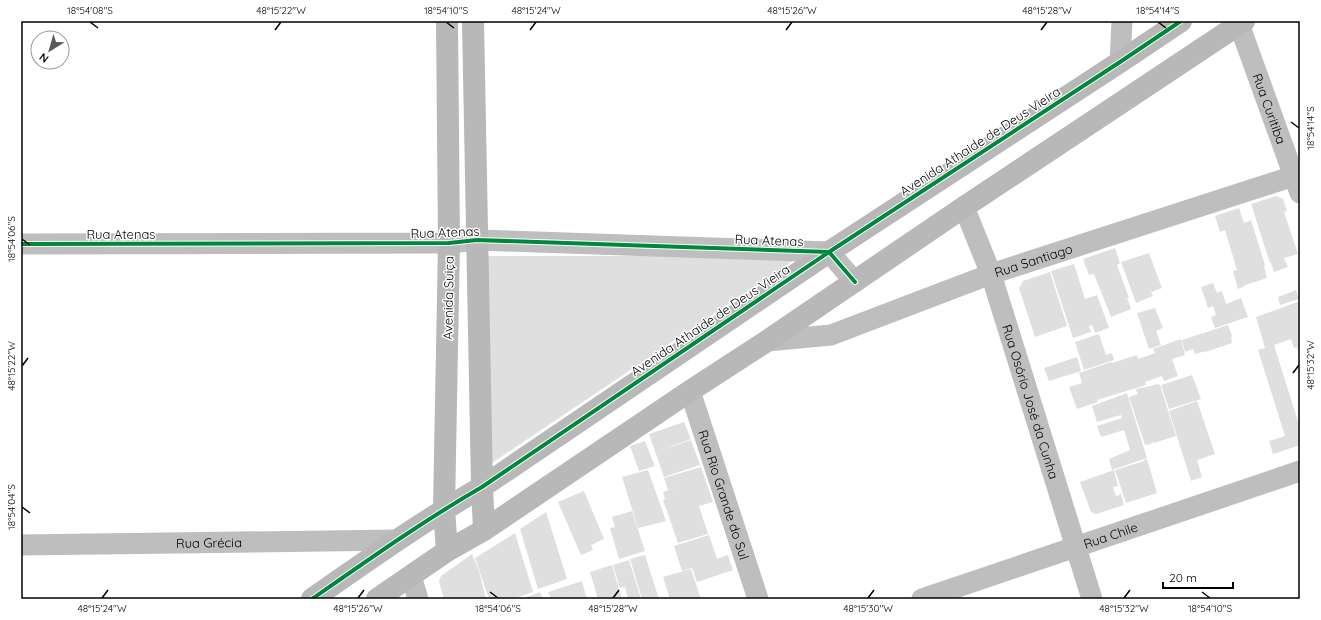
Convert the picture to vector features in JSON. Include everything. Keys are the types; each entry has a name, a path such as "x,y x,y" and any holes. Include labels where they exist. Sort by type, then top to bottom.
{"street":[{"name":"Avenida Suiça","path":"446,21 449,243 444,509 447,550"},
{"path":"473,21 484,530"},
{"path":"1120,62 1122,21"},
{"name":"Avenida Athaide de Deus Vieira","path":"312,599 397,540 444,509 482,487 830,252 1181,21"},
{"path":"377,599 447,550 484,530 690,390 767,341 964,207 1241,23"},
{"name":"Rua Curitiba","path":"1241,23 1298,181"},
{"name":"Rua Santiago","path":"767,341 831,335 991,274 1298,181"},
{"name":"Rua Osório José da Cunha","path":"964,207 991,274 1092,599"},
{"name":"Rua Atenas","path":"21,244 449,243 477,240 830,252"},
{"path":"830,252 855,282"},
{"name":"Rua Rio Grande do Sul","path":"690,390 758,599"},
{"name":"Rua Chile","path":"922,599 1300,472"},
{"name":"Rua Grécia","path":"21,545 397,540"},
{"path":"411,576 418,599"}],"building":[{"path":"1276,196 1283,199 1287,211 1284,212 1298,254 1284,258 1288,267 1274,272 1251,204"},
{"path":"1239,208 1244,223 1251,220 1265,265 1267,278 1245,285 1238,289 1233,271 1237,270 1225,230 1220,232 1215,216"},
{"path":"1115,248 1120,263 1117,265 1129,298 1127,298 1131,309 1111,317 1094,274 1089,275 1083,259"},
{"path":"1149,253 1162,288 1151,292 1153,296 1136,303 1121,262"},
{"path":"487,256 800,256 483,469"},
{"path":"1074,264 1085,299 1097,295 1109,328 1095,333 1092,325 1089,326 1091,332 1073,338 1051,271"},
{"path":"1050,272 1067,326 1035,337 1019,288 1023,281"},
{"path":"1213,283 1217,293 1222,291 1226,304 1241,298 1248,317 1215,328 1211,317 1216,315 1213,306 1208,308 1201,287"},
{"path":"1296,290 1299,299 1280,305 1278,297"},
{"path":"1300,301 1300,357 1297,347 1294,348 1291,339 1274,345 1300,428 1300,445 1273,454 1269,441 1285,436 1258,350 1265,348 1256,317"},
{"path":"1155,308 1163,328 1156,331 1161,345 1149,349 1137,313"},
{"path":"1228,325 1232,336 1232,343 1206,352 1195,354 1193,349 1185,352 1182,340"},
{"path":"1099,334 1106,355 1112,353 1114,360 1084,370 1075,342"},
{"path":"1181,339 1185,355 1172,359 1178,376 1164,381 1162,376 1145,382 1146,385 1097,400 1098,402 1077,409 1069,387 1082,383 1079,373 1137,355 1138,359 1155,353 1153,349"},
{"path":"1077,357 1081,371 1049,381 1044,368"},
{"path":"1192,375 1201,399 1169,409 1161,385"},
{"path":"1158,384 1160,385 1176,436 1145,445 1129,397 1138,394 1136,391 1137,389"},
{"path":"1127,393 1147,458 1112,470 1109,459 1130,450 1124,430 1101,437 1097,426 1122,418 1121,415 1097,422 1092,406"},
{"path":"1197,401 1215,454 1197,460 1202,477 1191,481 1169,411"},
{"path":"684,422 691,439 661,450 691,440 700,465 664,477 649,434"},
{"path":"645,441 655,466 639,471 630,446"},
{"path":"1147,459 1157,493 1126,503 1115,470"},
{"path":"701,467 713,502 699,506 708,534 678,543 663,500 665,499 663,492 681,486 668,490 664,478"},
{"path":"648,470 666,521 638,528 622,477"},
{"path":"1114,470 1118,486 1113,487 1116,496 1121,494 1124,505 1096,514 1091,512 1080,482"},
{"path":"584,491 604,539 591,545 593,550 581,555 558,502"},
{"path":"632,511 645,551 619,559 610,528 615,527 612,517"},
{"path":"546,512 567,579 538,589 520,529"},
{"path":"515,533 533,592 513,599 489,599 475,558"},
{"path":"709,535 717,559 728,555 733,570 697,582 692,568 682,571 674,546"},
{"path":"472,554 479,571 486,599 444,599 439,581 441,576"},
{"path":"645,555 659,599 642,599 630,559"},
{"path":"629,560 641,599 628,599 625,587 620,588 613,565"},
{"path":"612,565 622,599 598,599 590,572"},
{"path":"691,569 701,599 670,599 663,577"},
{"path":"582,581 587,599 551,599 548,592"},
{"path":"540,592 543,599 522,599"}],"cycle path":[{"path":"312,599 417,527 482,487 829,252 1181,21"},
{"path":"21,244 449,243 477,240 829,252 855,282"}]}
